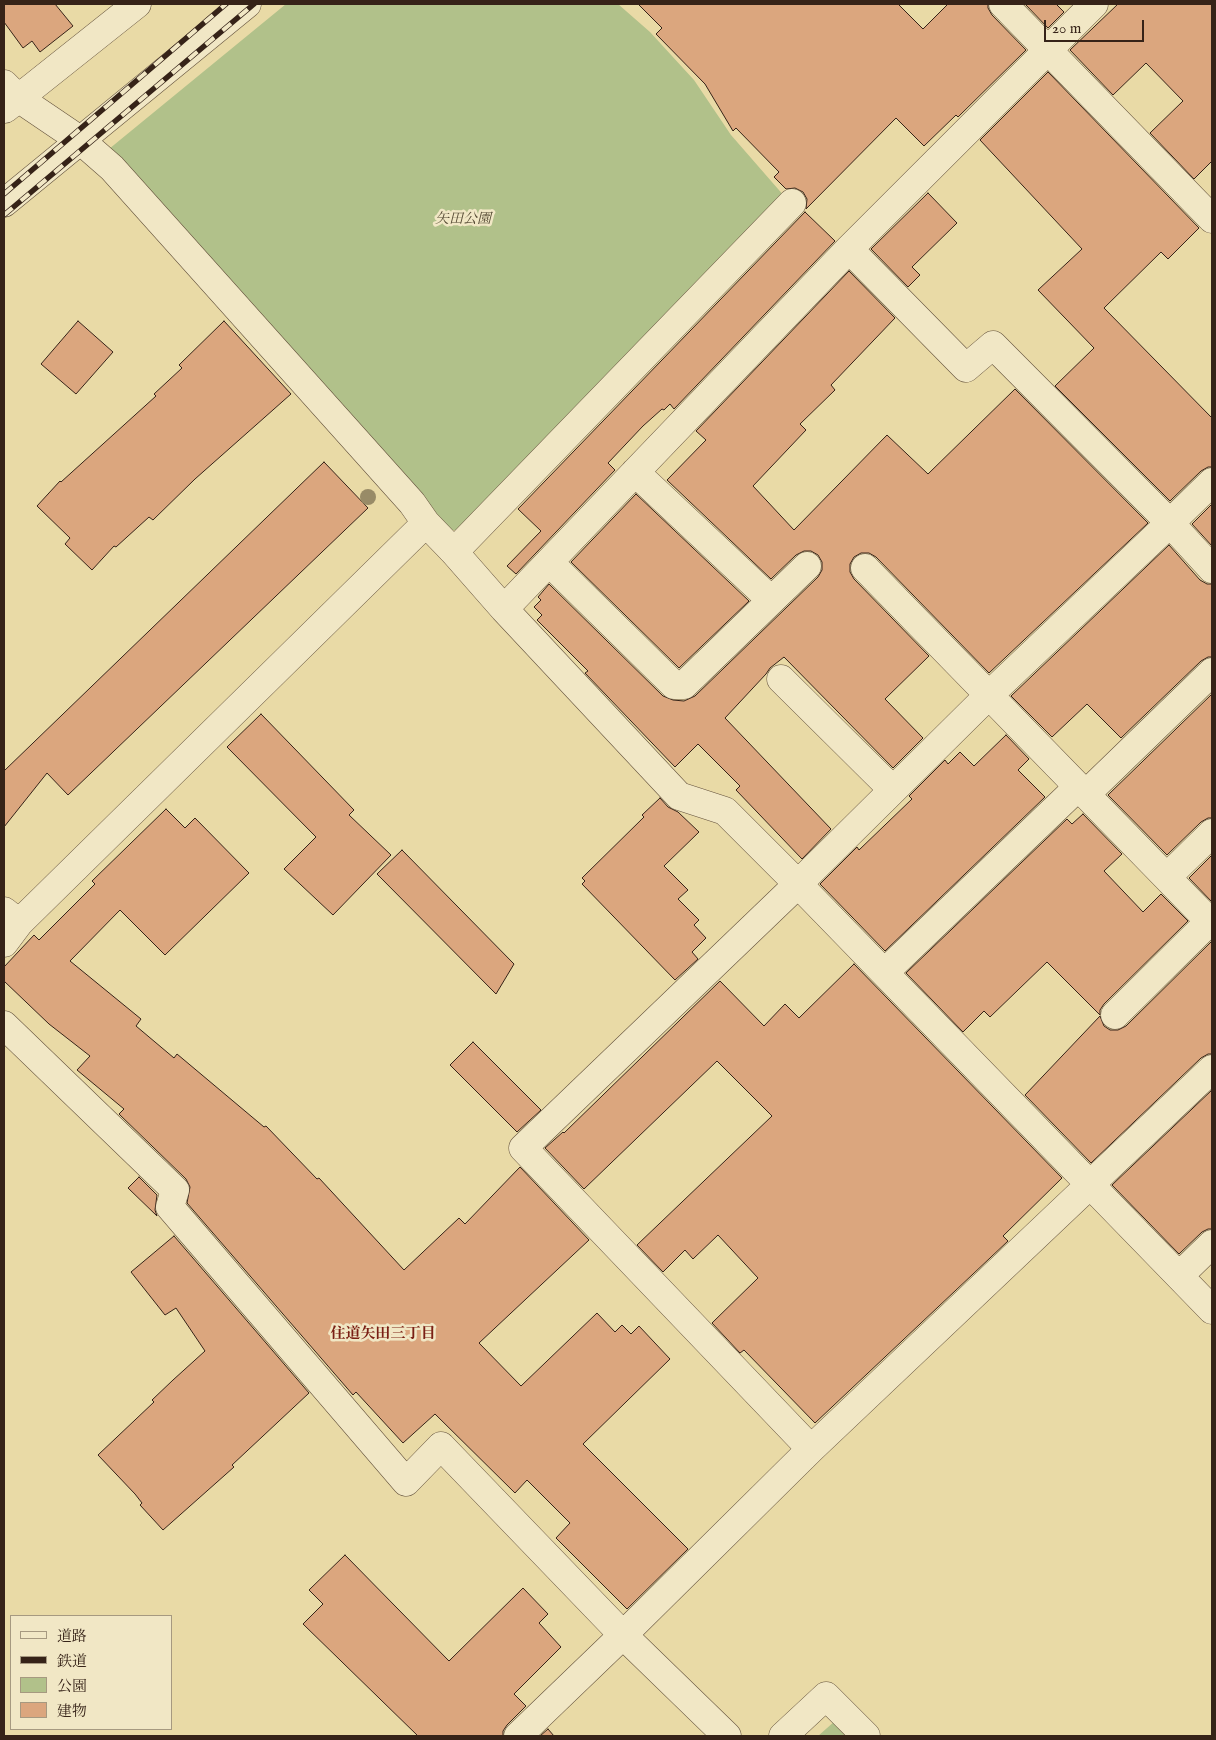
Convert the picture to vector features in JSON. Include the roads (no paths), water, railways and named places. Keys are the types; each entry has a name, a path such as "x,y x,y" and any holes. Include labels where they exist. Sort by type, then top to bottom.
{"street":[{"path":"137,4 8,97 80,140 119,176 412,503 426,523 679,796 725,811 1212,1310"},
{"path":"4,203 246,4"},
{"path":"1003,4 1212,219"},
{"path":"504,609 849,249 1094,4"},
{"path":"454,552 792,203"},
{"path":"849,249 966,368 992,345 1170,523 1212,569"},
{"path":"634,472 771,600"},
{"path":"811,1449 523,1148 798,884 989,695 1212,482"},
{"path":"9,926 426,523"},
{"path":"549,562 674,685 684,685 807,566"},
{"path":"865,568 1211,922 1115,1015"},
{"path":"884,972 1212,672"},
{"path":"781,680 893,790"},
{"path":"1167,877 1212,833"},
{"path":"4,1025 176,1190 170,1207 406,1482 441,1446 623,1635 727,1736"},
{"path":"518,1736 811,1449 1212,1069"},
{"path":"1180,1276 1212,1244"},
{"path":"783,1736 826,1696 866,1736"}],"railway":[{"path":"4,194 226,4"},
{"path":"4,215 254,4"}],"district":[{"name":"住道矢田三丁目","path":"383,1335"}],"park label":[{"name":"矢田公園","path":"463,220"}]}
